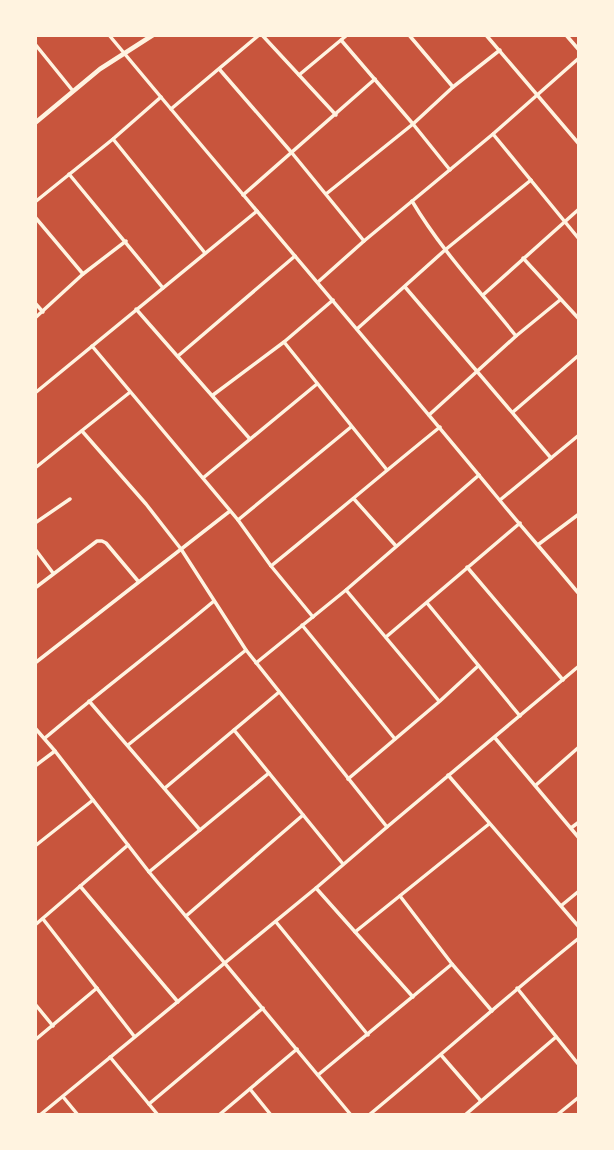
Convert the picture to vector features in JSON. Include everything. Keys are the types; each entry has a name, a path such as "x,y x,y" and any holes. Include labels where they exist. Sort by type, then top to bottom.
{"street":[{"path":"109,35 579,594"},
{"path":"35,124 100,69 153,35"},
{"path":"171,109 260,35 335,115"},
{"path":"299,75 347,35"},
{"path":"409,35 453,87"},
{"path":"486,35 578,141"},
{"path":"566,35 579,50"},
{"path":"341,40 450,170"},
{"path":"35,44 73,91"},
{"path":"326,194 500,50"},
{"path":"318,282 579,58"},
{"path":"220,69 364,241"},
{"path":"243,195 375,79"},
{"path":"35,202 161,97"},
{"path":"493,134 579,239"},
{"path":"113,139 205,253"},
{"path":"69,174 163,288"},
{"path":"357,329 445,250 531,180"},
{"path":"412,201 445,250 516,336"},
{"path":"483,295 579,209"},
{"path":"35,393 257,211"},
{"path":"35,217 83,274"},
{"path":"35,318 83,274 126,241"},
{"path":"178,356 295,256"},
{"path":"523,258 579,319"},
{"path":"405,287 551,458"},
{"path":"213,395 284,342 333,300"},
{"path":"429,415 560,300"},
{"path":"35,303 43,312"},
{"path":"136,309 250,439"},
{"path":"284,342 387,470"},
{"path":"92,346 238,520 313,617"},
{"path":"513,412 579,355"},
{"path":"202,478 317,384"},
{"path":"35,468 129,393"},
{"path":"238,520 351,427"},
{"path":"271,566 440,428"},
{"path":"82,431 146,504 181,549 246,650 387,827"},
{"path":"500,500 579,435"},
{"path":"256,663 346,590 479,475"},
{"path":"35,523 70,499"},
{"path":"354,499 396,546"},
{"path":"35,663 230,511"},
{"path":"539,544 579,514"},
{"path":"386,637 520,523"},
{"path":"35,588 97,541 102,541 138,581"},
{"path":"35,549 53,573"},
{"path":"467,567 563,681"},
{"path":"346,590 440,701"},
{"path":"45,738 214,601"},
{"path":"427,603 520,716"},
{"path":"302,625 396,739"},
{"path":"128,745 246,650"},
{"path":"348,779 478,666"},
{"path":"40,1115 316,888 579,666"},
{"path":"164,788 278,693"},
{"path":"89,701 200,830"},
{"path":"35,727 149,872 351,1115"},
{"path":"234,730 343,865"},
{"path":"494,737 579,838"},
{"path":"535,785 579,747"},
{"path":"35,766 55,751"},
{"path":"149,872 269,773"},
{"path":"448,775 579,927"},
{"path":"35,846 93,800"},
{"path":"186,916 303,815"},
{"path":"571,828 579,822"},
{"path":"355,932 489,824"},
{"path":"35,925 128,845"},
{"path":"80,886 178,1002"},
{"path":"316,888 413,997"},
{"path":"562,906 579,891"},
{"path":"400,896 492,1011"},
{"path":"43,919 135,1036"},
{"path":"275,922 368,1035"},
{"path":"369,1115 579,939"},
{"path":"318,1075 452,964"},
{"path":"35,1040 96,988"},
{"path":"517,989 579,1065"},
{"path":"35,1004 53,1026"},
{"path":"149,1104 263,1007"},
{"path":"465,1115 556,1038"},
{"path":"219,1115 298,1049"},
{"path":"441,1055 481,1101"},
{"path":"110,1057 158,1115"},
{"path":"250,1089 271,1115"},
{"path":"63,1097 78,1115"},
{"path":"557,1115 579,1097"}]}
